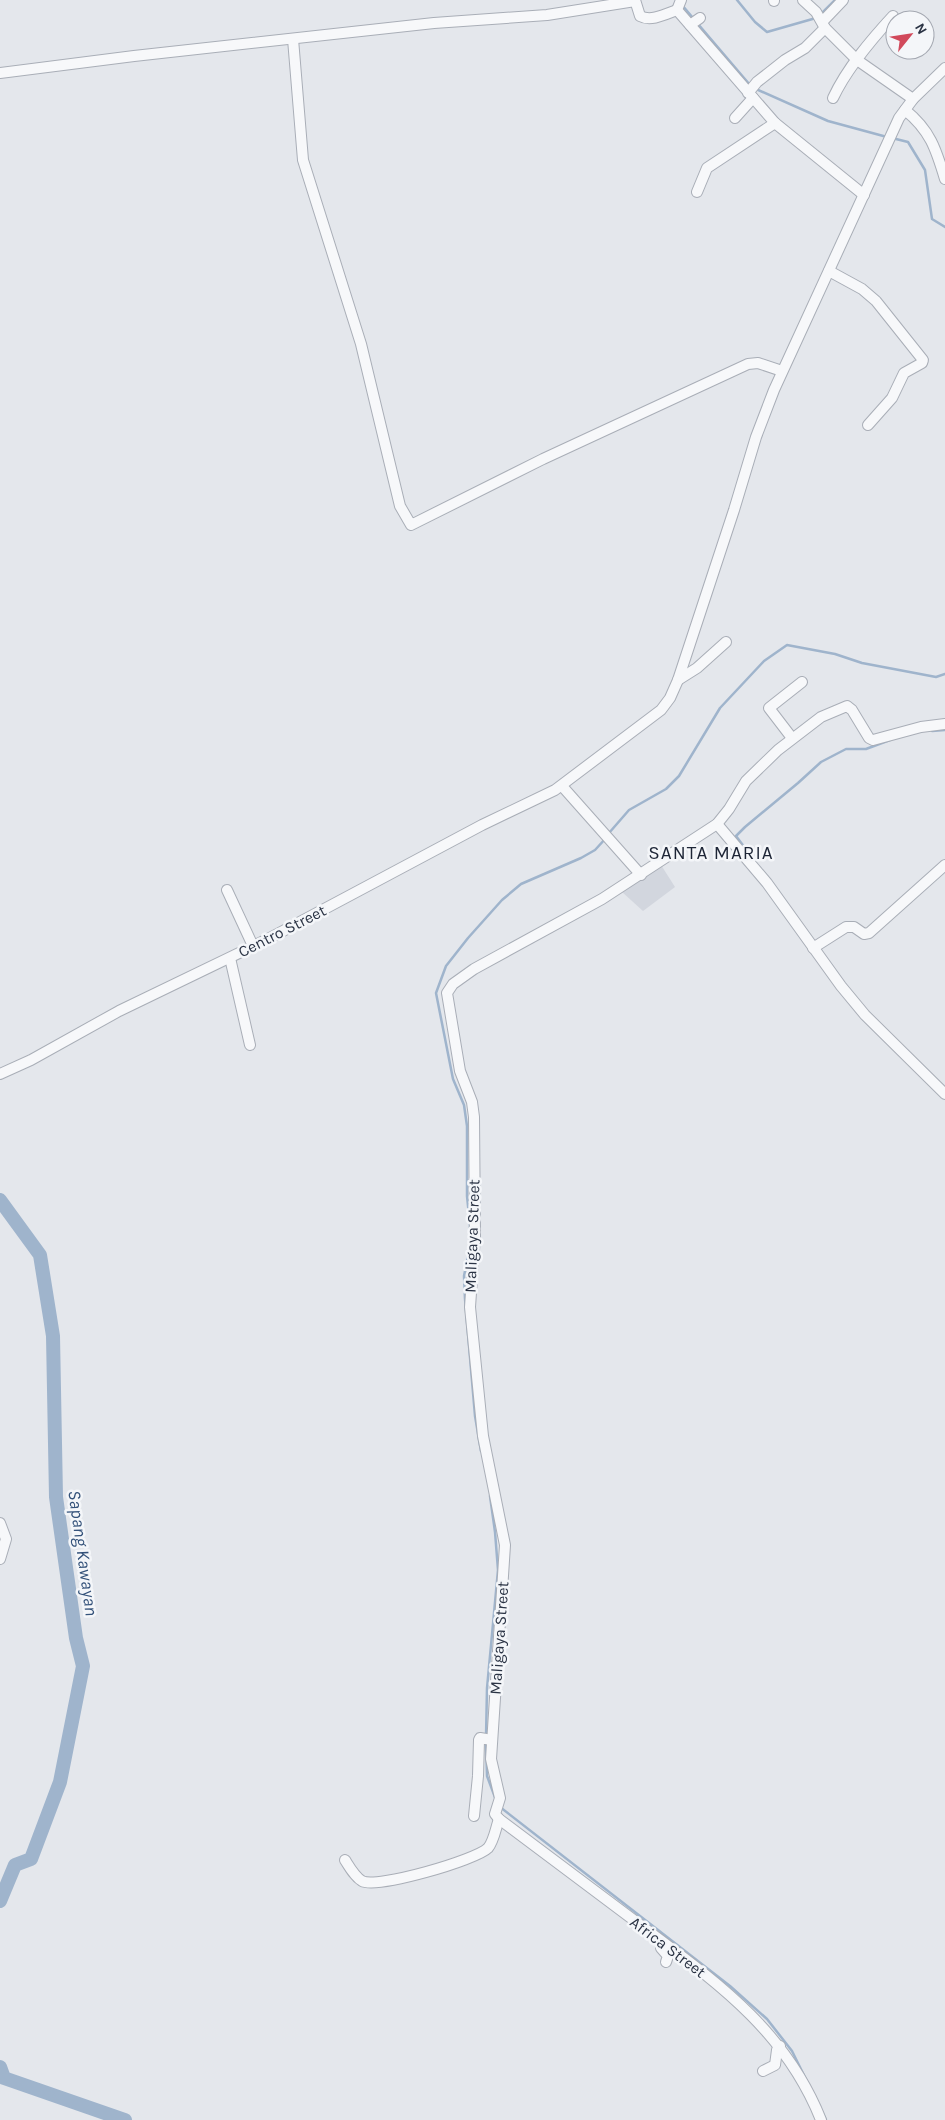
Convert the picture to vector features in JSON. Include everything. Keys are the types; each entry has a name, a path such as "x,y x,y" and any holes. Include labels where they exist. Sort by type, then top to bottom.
{"street":[{"path":"0,74 434,23 547,16 635,0 640,16 650,19 679,5 695,21 752,90 775,123 864,195"},
{"path":"803,0 858,60 913,99"},
{"path":"735,118 752,90 785,60 805,48 821,20 843,0"},
{"path":"833,98 842,82 885,25"},
{"path":"294,38 303,160 361,344 400,506 411,525 543,459 748,364 758,363 782,371"},
{"name":"Centro Street","path":"0,1074 31,1060 119,1011 230,958 482,825 562,786 610,747 661,710 670,698 678,680 732,518 756,437 782,371 902,114 913,99 945,68"},
{"path":"902,114 916,119 929,136 945,180"},
{"path":"697,192 707,168 775,123"},
{"path":"829,271 862,289 876,301 923,360 922,363 904,373 892,398 868,426"},
{"path":"678,680 697,668 726,642"},
{"path":"792,738 768,708 802,682"},
{"path":"945,724 921,727 871,739 852,710 844,706 821,717 792,738 752,774 716,824 766,883 841,986 865,1015 945,1094"},
{"path":"562,786 641,875"},
{"name":"Maligaya Street","path":"499,1819 495,1814 498,1802 488,1739 505,1545 483,1436 470,1307 476,1222 474,1117 472,1102 460,1071 447,993 453,984 474,969 602,899 716,824"},
{"path":"813,948 846,927 854,927 864,934 869,933 945,865"},
{"path":"227,890 253,946"},
{"path":"230,958 250,1045"},
{"path":"0,1523 6,1539 0,1559"},
{"path":"474,1816 478,1776 477,1748 479,1739 488,1739"},
{"path":"345,1860 352,1872 362,1881 370,1883 396,1880 443,1866 484,1850 490,1844 499,1819"},
{"name":"Africa Street","path":"499,1819 699,1969 738,2002 780,2046 801,2080 821,2120"},
{"path":"661,1941 660,1948 668,1956 666,1962"},
{"path":"763,2071 775,2065 777,2050 780,2046"}],"shaded area":[{"path":"661,865 675,887 643,911 621,891"}],"waterway":[{"path":"737,0 755,22 767,32 816,18"},
{"path":"820,15 835,0"},
{"path":"682,5 693,18"},
{"path":"698,24 750,85"},
{"path":"756,89 828,121 887,137"},
{"path":"892,138 908,142 925,170 932,219 945,227"},
{"path":"609,833 629,810 666,789 679,776 720,708 764,661 787,645 835,654 862,663 936,677 945,674"},
{"path":"932,731 945,730"},
{"path":"751,856 736,836 821,762 846,749 866,749 890,740"},
{"path":"481,1451 475,1416 464,1276 469,1251 470,1225 467,1196 467,1126 464,1105 453,1079 436,993 446,966 502,900 521,884 595,850 606,838"},
{"name":"Sapang Kawayan","path":"0,1200 40,1255 53,1336 56,1497 76,1638 83,1666 60,1782 31,1859 15,1865 0,1901"},
{"path":"486,1737 487,1688 498,1570 490,1496"},
{"path":"486,1743 487,1776 496,1800"},
{"path":"500,1807 730,1986 767,2019 792,2051 826,2120"},
{"name":"Sapang Kawayan","path":"0,2067 4,2078 125,2120"}],"district":[{"name":"SANTA MARIA","path":"711,853"}]}
